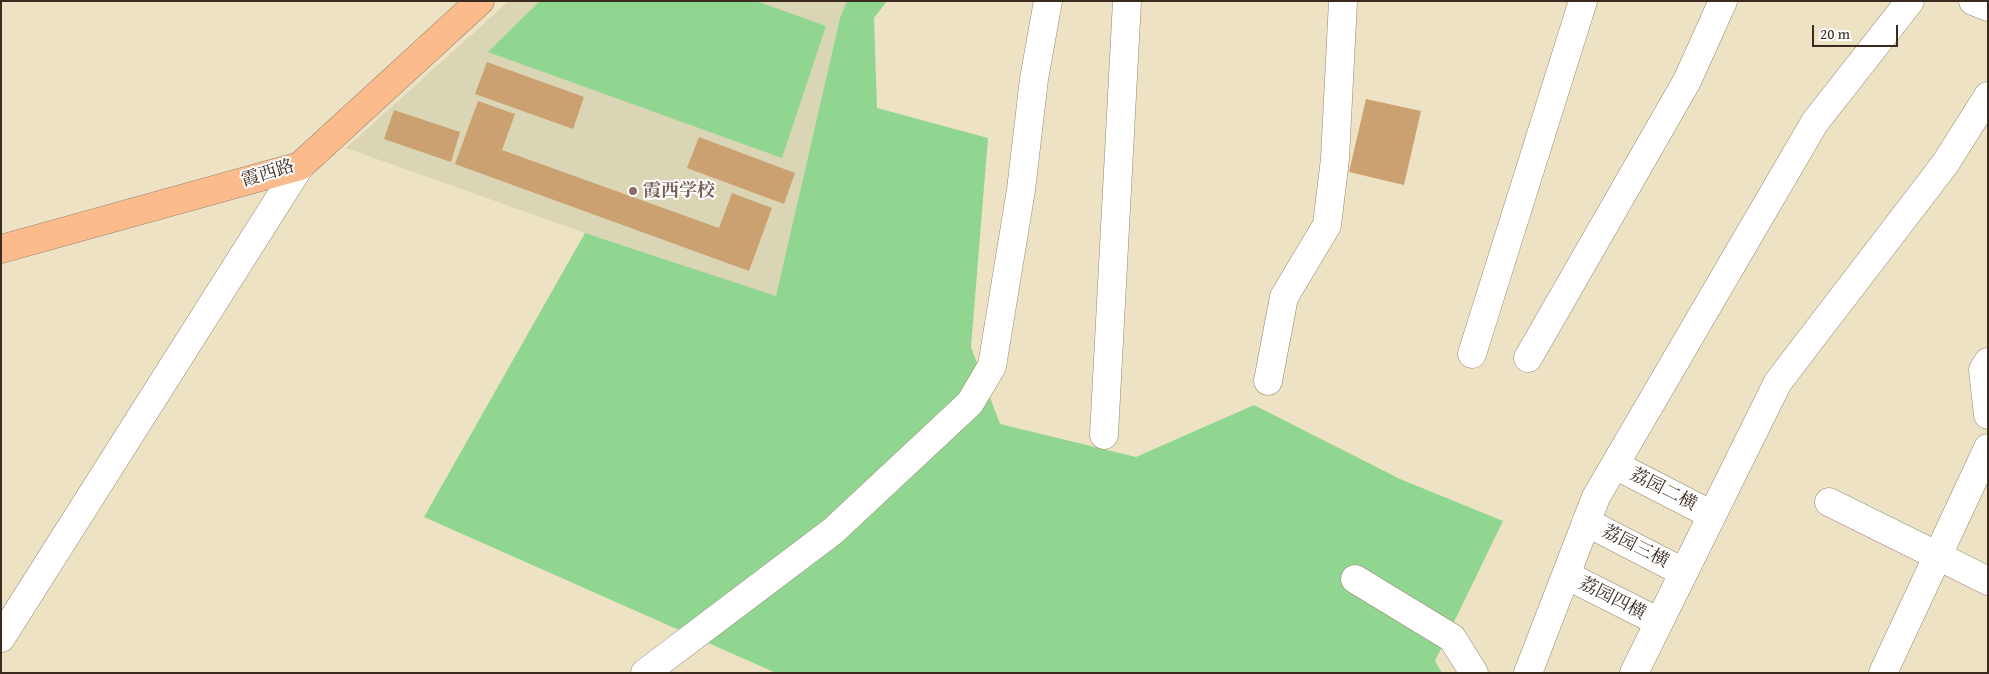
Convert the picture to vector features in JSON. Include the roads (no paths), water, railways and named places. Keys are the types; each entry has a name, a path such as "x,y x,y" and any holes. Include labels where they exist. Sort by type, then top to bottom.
{"main road":[{"name":"霞西路","path":"1,249 300,166 480,1"}],"street":[{"path":"644,673 833,531 970,403 992,366 1021,190 1034,79 1048,1"},
{"path":"1104,435 1127,1"},
{"path":"1268,381 1284,297 1327,225 1335,159 1343,1"},
{"path":"1472,354 1583,1"},
{"path":"1528,358 1687,81 1723,1"},
{"path":"1528,673 1596,497 1815,122 1910,1"},
{"path":"1973,1 1988,7"},
{"path":"1634,673 1778,382 1945,164 1988,96"},
{"path":"1,638 300,166"},
{"path":"1988,362 1983,370 1988,415"},
{"path":"1884,673 1988,448"},
{"name":"荔园二横","path":"1615,465 1712,514"},
{"path":"1829,502 1988,581"},
{"name":"荔园三横","path":"1586,522 1683,572"},
{"name":"荔园四横","path":"1566,575 1659,622"},
{"path":"1355,579 1452,638 1474,673"}],"place":[{"name":"霞西学校","path":"633,191"}]}
